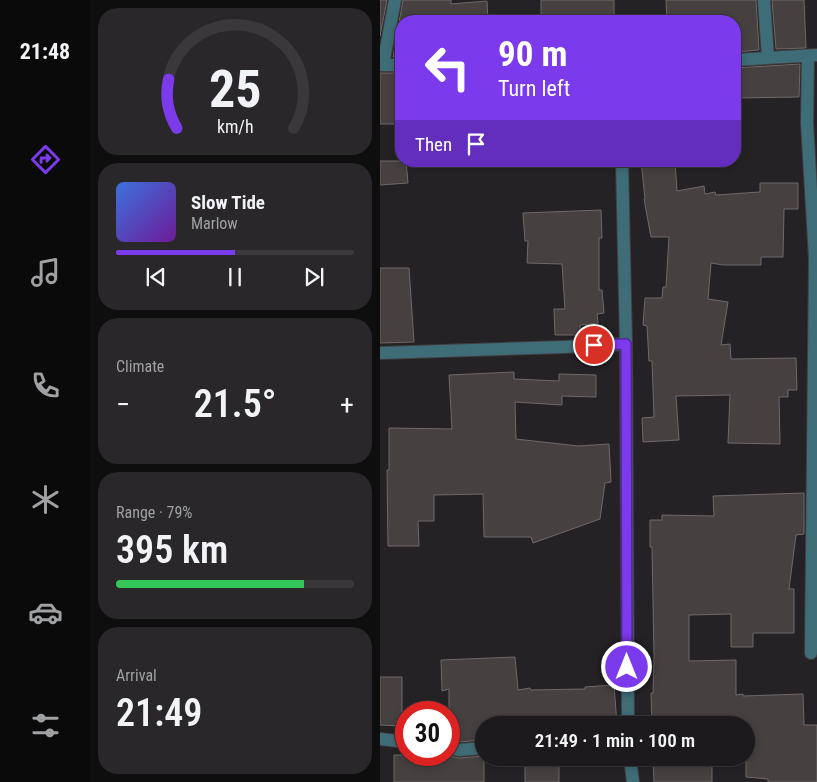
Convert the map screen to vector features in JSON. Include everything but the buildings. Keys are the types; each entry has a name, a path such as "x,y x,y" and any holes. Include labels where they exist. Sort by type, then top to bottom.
{"street":[{"path":"395,0 381,65 395,65"},
{"path":"764,0 768,58"},
{"path":"741,60 813,55 807,123 816,258 811,653"},
{"path":"622,167 626,344 628,716"},
{"path":"380,353 626,344"},
{"path":"380,739 395,741"},
{"path":"460,750 475,749"},
{"path":"631,766 633,782"}],"route":[{"path":"594,345 626,344 627,667"}]}
